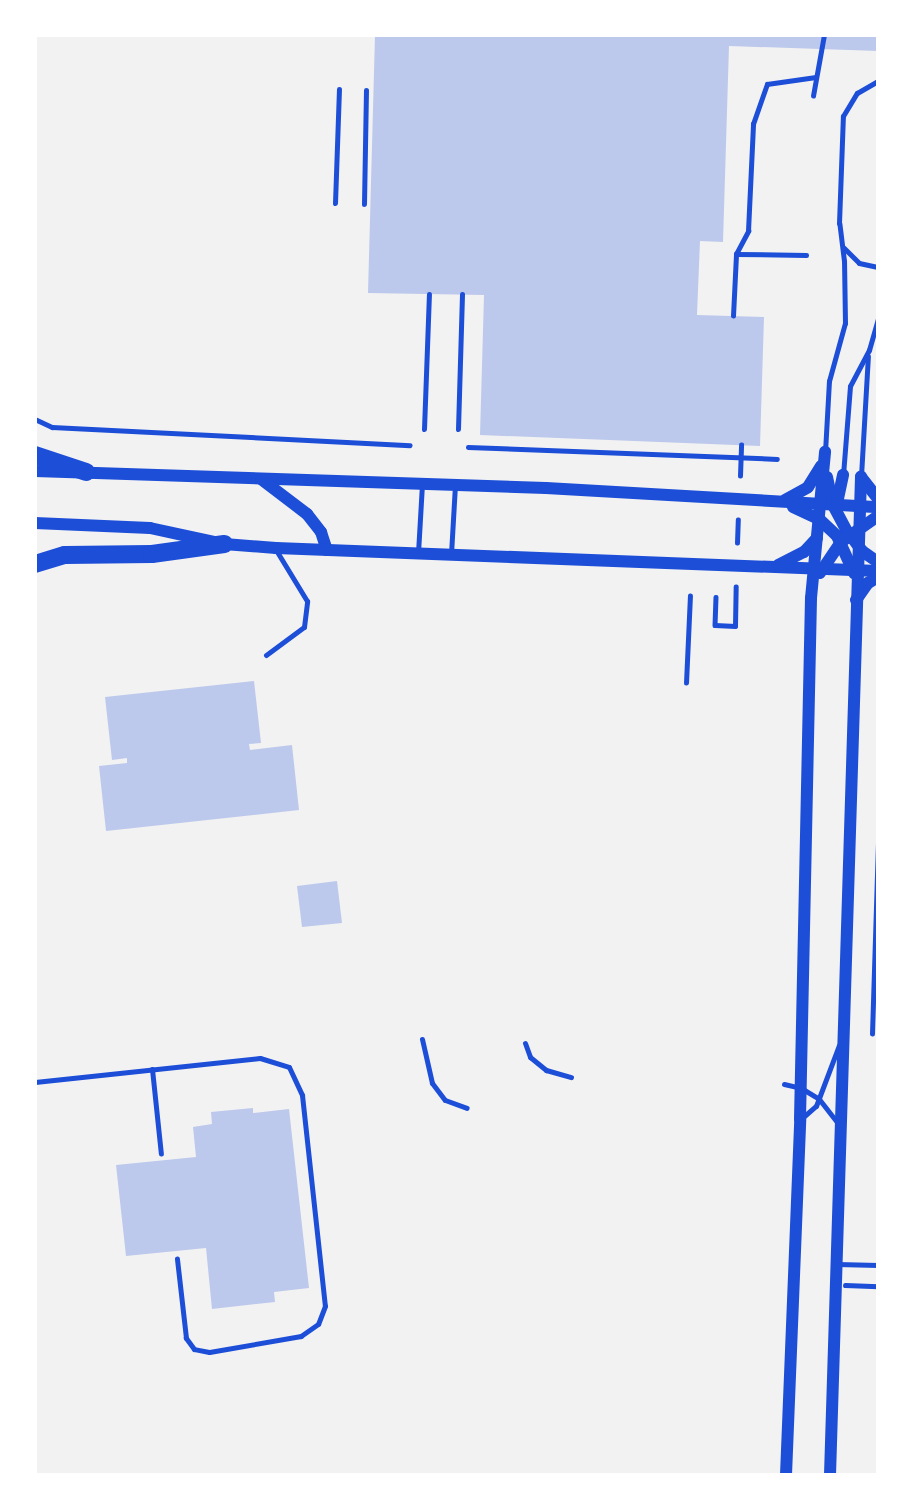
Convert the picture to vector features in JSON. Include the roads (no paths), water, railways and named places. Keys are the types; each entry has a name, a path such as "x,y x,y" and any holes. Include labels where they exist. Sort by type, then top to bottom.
{"main road":[{"path":"35,455 86,472"},
{"path":"35,564 65,555 152,554 223,544"}],"street":[{"path":"769,503 797,496 808,487 817,475 825,452"},
{"path":"825,452 832,506 858,546 878,562"},
{"path":"35,471 422,483 878,507"},
{"path":"786,1475 801,1088 811,598 817,568 816,540 843,475"},
{"path":"861,476 878,499"},
{"path":"830,1475 856,600 850,534 860,506 861,476"},
{"path":"261,479 307,514 321,532 327,550"},
{"path":"769,503 788,505 850,534"},
{"path":"817,568 850,534 878,516"},
{"path":"35,523 150,528 223,544 276,548 878,570"},
{"path":"775,567 804,552 816,540"},
{"path":"855,570 858,546"},
{"path":"775,567 799,578 811,598"},
{"path":"856,600 868,583 878,577"}],"lane":[{"path":"825,452 829,381 845,323 839,222 843,116 857,93 878,81"},
{"path":"335,203 339,89"},
{"path":"364,204 366,90"},
{"path":"842,246 859,264 878,267"},
{"path":"424,429 429,294"},
{"path":"457,429 462,295"},
{"path":"843,475 850,386 869,349 878,318"},
{"path":"861,476 869,349"},
{"path":"418,553 422,483"},
{"path":"451,554 455,485"},
{"path":"265,655 304,626 307,601 276,548"},
{"path":"800,1119 809,1115 819,1099 844,1028"},
{"path":"422,1039 432,1083 445,1100 467,1108"},
{"path":"525,1043 530,1057 546,1070 571,1077"},
{"path":"35,1082 260,1058 289,1067 302,1095 326,1306 318,1324 301,1336 209,1352 194,1349 186,1339 177,1259"},
{"path":"152,1069 161,1154"},
{"path":"801,1074 784,1084 801,1088 819,1099 836,1119 842,1132"},
{"path":"837,1264 878,1265"},
{"path":"845,1286 878,1286"}]}
